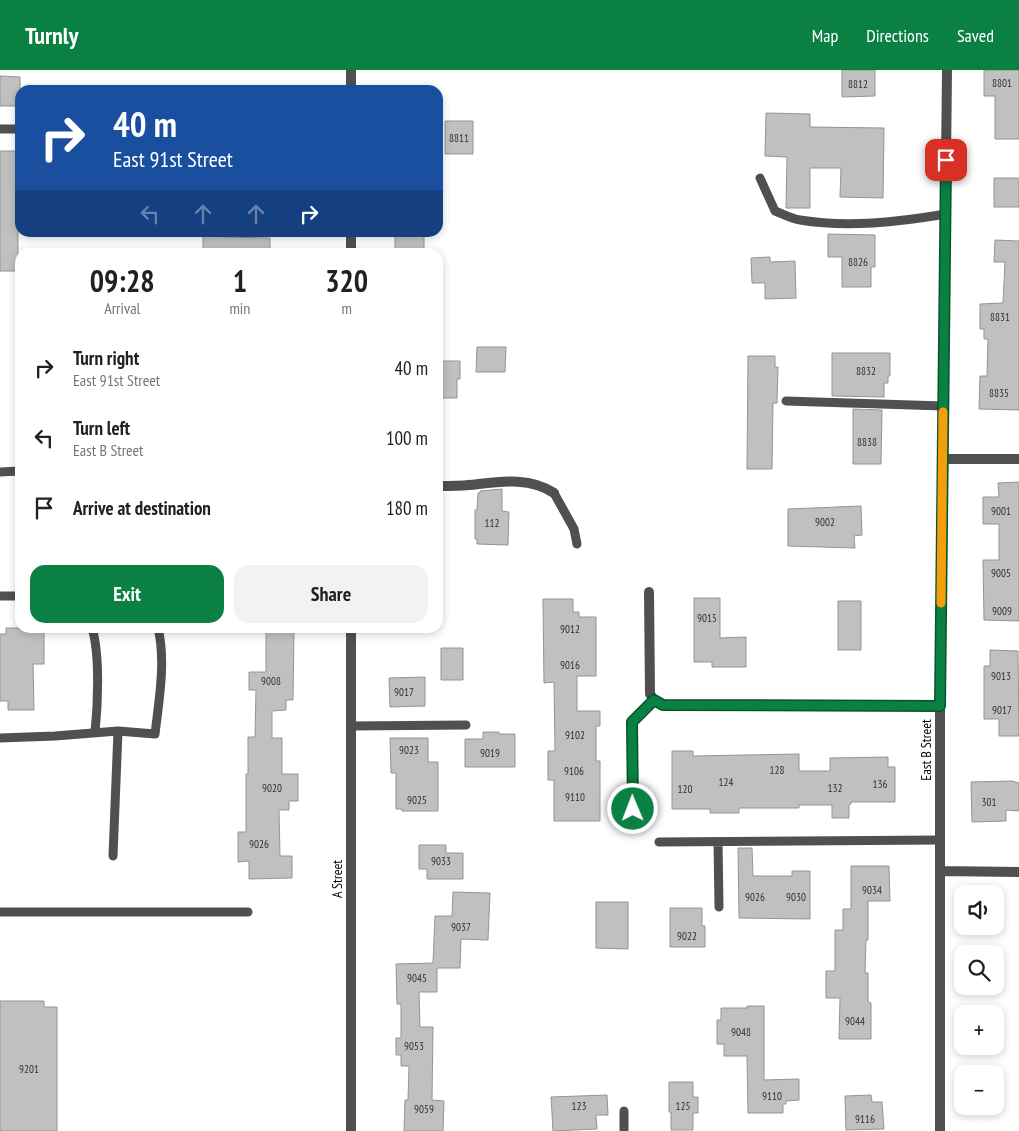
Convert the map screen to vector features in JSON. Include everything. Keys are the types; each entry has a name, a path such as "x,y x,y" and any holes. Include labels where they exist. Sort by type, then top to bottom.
{"street":[{"path":"351,70 351,85"},
{"name":"East B Street","path":"940,1131 940,706 947,70"},
{"path":"942,459 1019,460"},
{"path":"443,486 493,482 525,482 540,485 554,493"},
{"path":"649,592 650,694 654,700 663,705 940,706"},
{"name":"A Street","path":"351,633 351,1131"},
{"path":"940,871 1019,872"}],"lane":[{"path":"0,129 15,129"},
{"path":"760,178 775,211 798,220 830,223 884,223 946,214"},
{"path":"786,401 943,406"},
{"path":"0,472 15,471"},
{"path":"554,493 574,530 577,544"},
{"path":"0,596 15,596"},
{"path":"93,633 97,708 95,732"},
{"path":"0,738 118,731 155,734 160,684 161,642 159,633"},
{"path":"634,826 632,722 654,700"},
{"path":"351,726 466,725"},
{"path":"113,856 118,731"},
{"path":"658,842 940,840"},
{"path":"718,842 719,907"},
{"path":"0,912 248,912"},
{"path":"624,1111 624,1131"}],"building":[{"path":"842,70 875,70 875,96 842,97"},
{"path":"984,70 1019,70 1019,139 995,139 995,96 984,96"},
{"path":"0,76 20,77 20,85 15,85 15,106 0,106"},
{"path":"766,113 810,114 810,127 884,128 883,198 840,197 841,168 810,168 810,208 786,208 787,157 765,156"},
{"path":"445,121 473,121 473,154 445,154"},
{"path":"0,151 15,151 15,237 18,237 18,248 15,248 15,271 0,271"},
{"path":"994,178 1019,178 1019,207 994,207"},
{"path":"828,234 875,235 875,267 871,267 871,287 842,287 842,257 828,257"},
{"path":"203,237 270,238 270,248 203,248"},
{"path":"395,237 424,237 424,248 395,248"},
{"path":"995,240 1019,241 1019,410 979,409 980,376 987,376 988,339 984,339 984,329 980,329 980,304 1003,303 1005,262 994,262"},
{"path":"770,257 770,262 795,261 796,298 765,299 765,283 752,283 751,258"},
{"path":"477,347 506,347 505,372 476,372"},
{"path":"832,353 890,353 890,376 888,376 888,383 884,383 884,397 832,396"},
{"path":"748,356 775,356 775,367 778,367 777,403 773,403 772,469 747,469"},
{"path":"443,361 460,361 460,379 457,379 457,398 443,398"},
{"path":"853,409 882,410 881,464 853,464"},
{"path":"1019,482 1019,621 984,620 983,560 999,560 999,524 983,524 983,497 999,497 998,483"},
{"path":"502,489 502,511 509,512 508,545 477,544 477,539 475,539 475,510 477,510 478,493 480,491"},
{"path":"861,506 862,535 854,536 855,548 788,546 788,509"},
{"path":"694,598 720,598 720,638 746,637 746,667 712,667 712,662 694,662"},
{"path":"543,599 573,599 573,612 579,612 579,617 596,617 596,676 577,676 577,711 600,711 600,726 596,726 596,761 600,761 600,821 554,821 554,780 548,780 548,751 555,751 554,682 544,683"},
{"path":"838,601 861,601 861,650 838,650"},
{"path":"6,628 15,628 15,633 44,633 44,664 33,664 34,710 8,710 8,701 0,701 0,634 6,634"},
{"path":"266,633 294,633 293,700 286,700 286,710 272,711 272,738 282,738 282,774 298,774 298,801 289,801 289,810 279,810 280,856 292,856 292,878 249,879 249,861 238,862 238,832 246,832 248,737 255,737 256,690 249,690 249,672 266,672"},
{"path":"441,648 463,648 463,680 441,680"},
{"path":"990,650 1018,651 1019,736 999,736 999,719 984,719 984,666 990,666"},
{"path":"425,677 425,706 390,707 389,678"},
{"path":"483,732 515,734 515,767 465,767 465,739 483,739"},
{"path":"390,738 428,738 428,762 438,762 438,811 402,811 402,809 396,809 396,773 391,773"},
{"path":"672,751 693,751 693,756 799,754 799,771 830,771 830,758 888,757 888,767 895,767 895,802 851,802 849,805 849,818 832,818 832,805 799,805 799,808 739,808 739,813 710,813 710,809 672,809"},
{"path":"1012,781 1019,783 1019,811 1006,810 1006,821 972,822 971,782"},
{"path":"419,845 446,845 446,853 463,853 463,879 427,879 427,869 419,869"},
{"path":"738,848 752,848 753,876 792,876 792,871 810,871 810,919 739,918"},
{"path":"851,866 889,866 890,901 868,901 868,940 866,940 865,973 868,973 868,1002 871,1003 871,1039 839,1039 840,998 826,998 826,971 835,971 835,930 843,930 843,909 851,909"},
{"path":"453,892 490,893 488,940 461,939 460,968 437,968 437,992 419,992 420,1027 433,1027 432,1100 444,1101 443,1131 404,1131 405,1100 408,1100 409,1066 401,1066 401,1055 396,1055 396,1038 401,1038 401,1004 397,1004 396,964 433,963 435,916 452,916"},
{"path":"596,902 628,902 628,949 596,948"},
{"path":"670,908 702,908 702,926 705,926 705,947 670,947"},
{"path":"0,1001 44,1001 44,1007 57,1007 57,1131 0,1131"},
{"path":"747,1006 764,1006 764,1080 799,1079 799,1100 786,1101 786,1104 783,1104 783,1113 748,1113 747,1056 724,1056 724,1044 717,1044 717,1020 721,1020 721,1008 747,1008"},
{"path":"669,1082 693,1082 693,1097 698,1097 698,1113 693,1113 693,1130 671,1130"},
{"path":"607,1095 608,1115 596,1115 597,1129 553,1131 551,1097"},
{"path":"871,1095 872,1102 882,1102 884,1129 846,1130 845,1096"}],"slow traffic":[{"path":"941,603 943,412"}],"route":[{"path":"633,809 632,722 654,700 663,705 940,706 946,160"}]}
